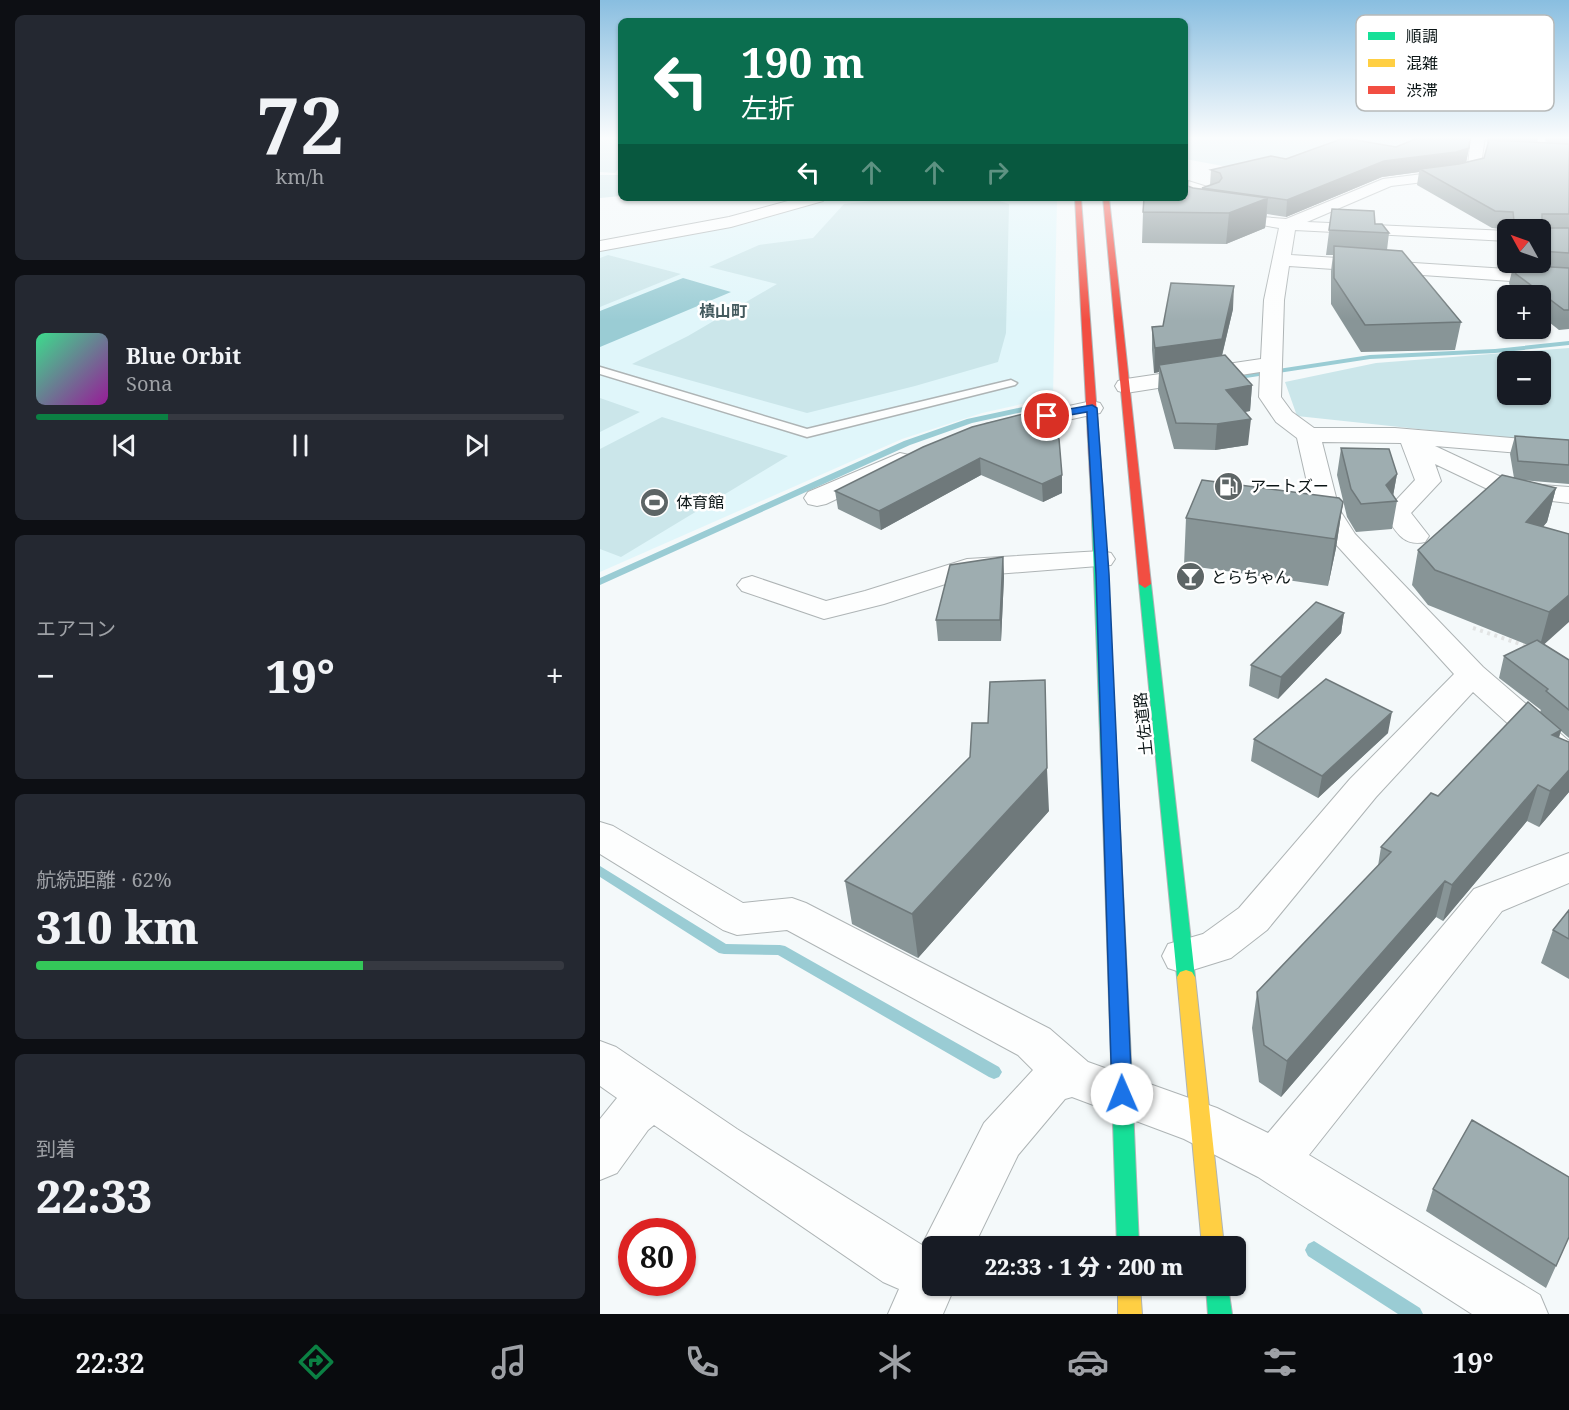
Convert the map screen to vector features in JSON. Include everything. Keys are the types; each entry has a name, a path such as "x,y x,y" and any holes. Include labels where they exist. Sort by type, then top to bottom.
{"highway":[{"name":"土佐道路","path":"1078,201 1101,559 1128,1236"},
{"name":"土佐道路","path":"1106,201 1212,1236"},
{"path":"1129,1296 1130,1314"},
{"path":"1218,1296 1220,1314"}],"street":[{"path":"1288,224 1349,198"},
{"path":"600,246 731,222 806,201"},
{"path":"1182,201 1169,204 1202,213"},
{"path":"1256,220 1288,224 1497,235"},
{"path":"1288,224 1274,300 1270,397 1284,417 1308,435 1569,450"},
{"path":"1280,260 1567,281"},
{"path":"1126,386 1271,371"},
{"path":"967,436 1025,421 1092,408"},
{"path":"1308,435 1326,509 1345,539 1472,674 1569,760"},
{"path":"1405,441 1509,490 1569,495"},
{"path":"1405,441 1428,482 1397,513 1415,536"},
{"path":"817,498 922,450"},
{"path":"752,585 824,610 874,598 968,568 1101,559"},
{"path":"1183,956 1216,946 1253,919 1363,788 1472,674"},
{"path":"600,836 737,919 792,914 1034,1042 1072,1077 1200,1124 1275,1161 1521,1314"},
{"path":"1275,1161 1488,900 1569,867"},
{"path":"600,1061 720,1145 901,1264 922,1271"},
{"path":"952,1236 1001,1138 1050,1082 1072,1077"},
{"path":"600,1157 631,1115 653,1098"},
{"path":"915,1314 923,1296"}],"lane":[{"path":"600,370 807,433 1011,383"}],"path":[{"path":"1407,606 1528,646 1536,651"}],"shaded area":[{"path":"816,201 1057,201 1053,397 982,413 902,439 600,572 600,249"},
{"path":"873,201 999,201 1009,204 1006,333 998,362 807,413 632,364 688,336 777,284 709,267 759,245 813,238 844,204"},
{"path":"608,255 681,274 600,307 600,258"},
{"path":"1569,348 1569,445 1297,416 1285,382 1376,363 1497,354 1497,405 1551,405 1551,351 1530,351"},
{"path":"600,398 640,412 600,432"},
{"name":"体育館","path":"662,417 788,456 621,557 600,549 600,449"}],"water":[{"path":"683,278 731,292 600,347 600,311"}],"building":[{"path":"1267,198 1229,213 1143,212 1144,201"},
{"path":"1472,198 1569,198 1569,214 1542,214 1542,219 1514,219 1513,212 1495,211"},
{"path":"1332,209 1374,211 1375,224 1382,224 1389,233 1329,230"},
{"path":"1551,228 1569,228 1569,253 1551,252"},
{"path":"1334,246 1402,251 1461,322 1365,325 1334,278"},
{"path":"1551,267 1569,268 1569,310 1564,310 1551,300 1551,285 1531,285 1516,274 1551,273"},
{"path":"1171,283 1234,286 1222,339 1155,348 1152,327 1163,326"},
{"path":"1225,355 1252,385 1226,390 1251,419 1217,424 1176,423 1159,365"},
{"path":"1027,413 1059,439 1062,475 1042,484 980,458 879,511 835,491 923,447 972,427"},
{"path":"1515,436 1569,440 1569,465 1518,461"},
{"path":"1341,448 1389,449 1397,474 1386,485 1397,501 1361,504 1351,489"},
{"path":"1502,475 1556,488 1526,522 1569,534 1569,595 1549,612 1435,570 1418,550"},
{"path":"1202,480 1339,498 1343,502 1335,539 1186,518"},
{"path":"1003,557 1000,620 936,620 950,565"},
{"path":"1316,602 1344,613 1281,677 1251,665"},
{"path":"1537,640 1569,660 1569,710 1546,691 1548,689 1504,656"},
{"path":"1326,679 1392,712 1322,776 1254,739"},
{"path":"1045,680 1047,768 912,914 845,881 970,757 972,723 988,723 990,682"},
{"path":"1528,702 1561,730 1552,735 1569,742 1569,770 1550,791 1538,785 1452,885 1445,881 1287,1061 1264,1045 1257,992 1391,852 1381,847 1431,793 1438,796"},
{"path":"1569,910 1569,939 1553,930"},
{"path":"1472,1120 1569,1177 1569,1237 1556,1266 1433,1189"}],"waterway":[{"path":"1233,378 1370,357 1495,351 1569,343"},
{"path":"600,582 907,443 970,421 1056,402"},
{"path":"600,871 724,949 780,950 994,1072"},
{"path":"1314,1250 1414,1314"}],"traffic: fast":[{"path":"1097,495 1110,787"},
{"path":"1145,584 1186,977"},
{"path":"1121,1060 1128,1236"},
{"path":"1218,1296 1220,1314"}],"traffic: slow":[{"path":"1110,787 1121,1060"},
{"path":"1186,977 1212,1236"},
{"path":"1129,1296 1130,1314"}],"traffic: jam":[{"path":"1078,201 1097,495"},
{"path":"1106,201 1145,584"}],"place":[{"name":"アートズー","path":"1229,486"},
{"name":"体育館","path":"655,502"},
{"name":"とらちゃん","path":"1190,577"}],"district":[{"name":"槙山町","path":"723,311"}],"route":[{"path":"1047,416 1092,408 1102,574 1122,1094"}]}
